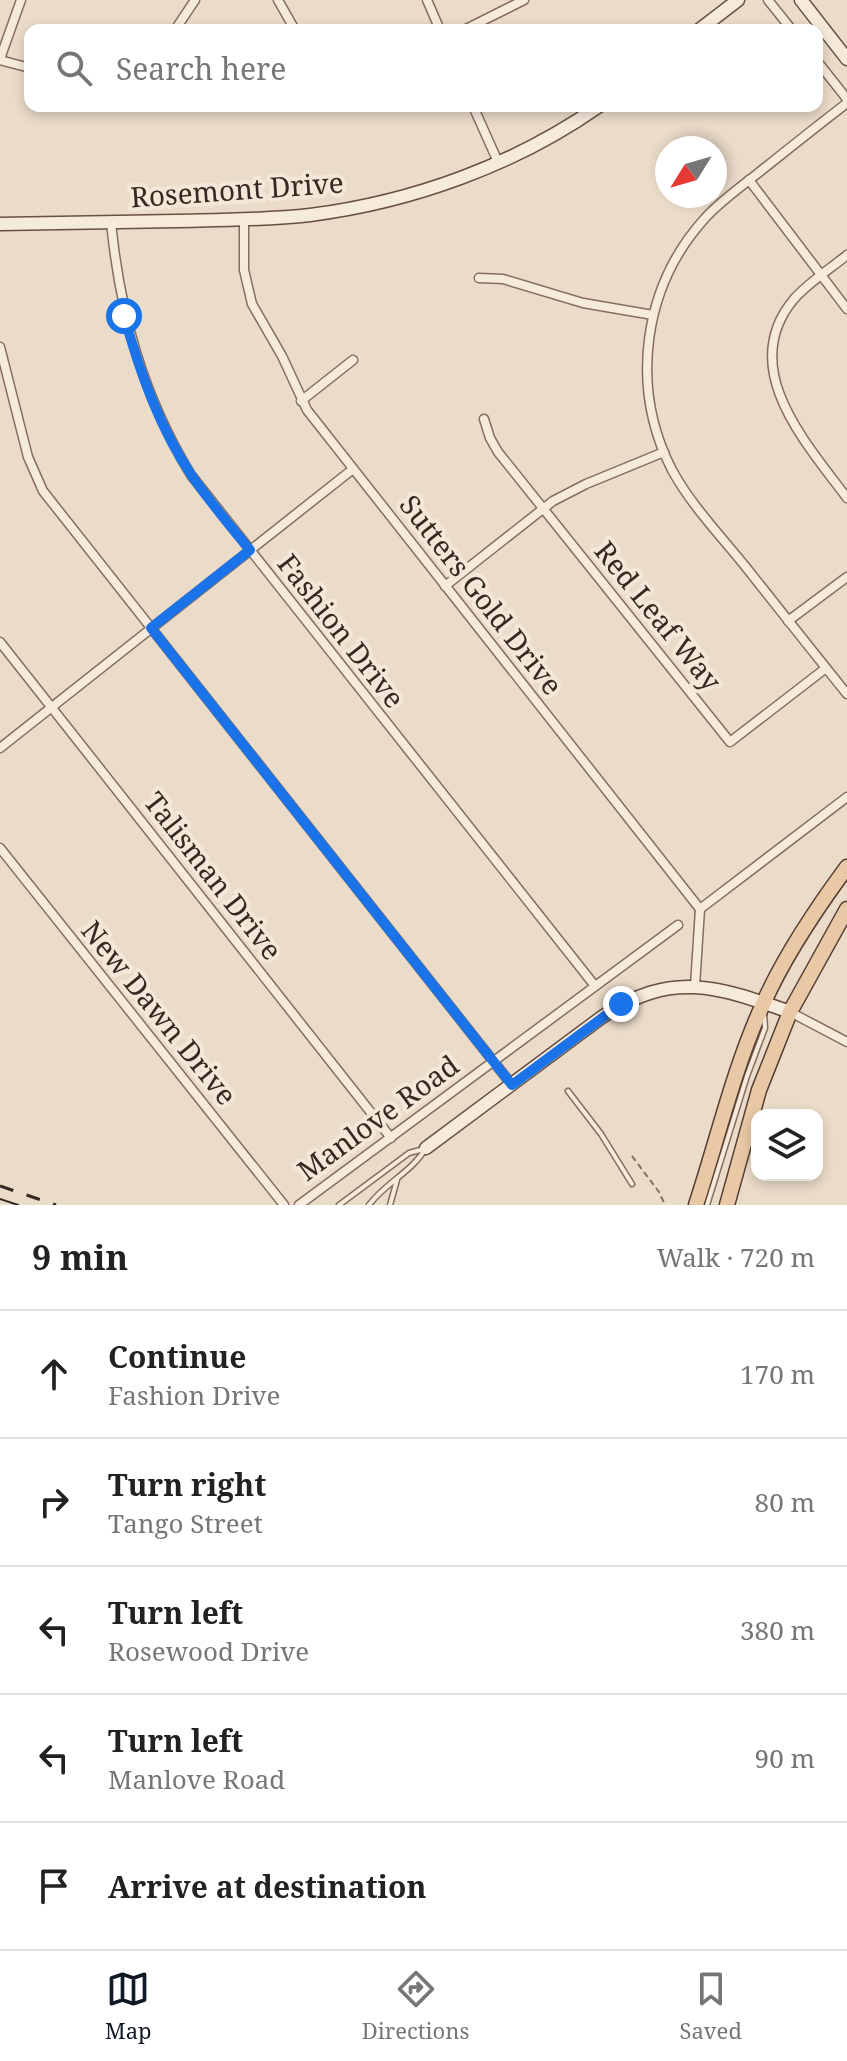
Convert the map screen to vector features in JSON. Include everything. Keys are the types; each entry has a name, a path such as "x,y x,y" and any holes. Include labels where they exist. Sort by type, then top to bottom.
{"main road":[{"path":"696,1205 731,1090 764,1002 802,934 847,867"},
{"path":"727,1205 759,1090 790,1012 847,909"}],"street":[{"path":"21,0 0,60 24,66"},
{"path":"179,24 195,0"},
{"path":"278,0 292,24"},
{"path":"427,0 437,24"},
{"path":"476,24 524,0"},
{"path":"707,24 738,0"},
{"path":"768,0 787,24"},
{"path":"801,0 820,24"},
{"path":"823,28 847,59"},
{"path":"823,69 847,101 715,208 692,233 668,272 653,315 647,374 653,419 664,452 686,492 847,694"},
{"path":"476,112 498,162"},
{"name":"Rosemont Drive","path":"0,224 244,219 357,207 435,187 498,162 589,112"},
{"path":"749,180 847,309"},
{"name":"Sutters Gold Drive","path":"244,219 244,270 248,293 257,315 282,356 301,401 700,909"},
{"name":"Fashion Drive","path":"111,222 124,316 150,395 191,475 595,986"},
{"path":"847,255 794,299 782,318 775,338 774,372 779,396 789,419 847,498"},
{"path":"479,278 503,279 583,303 653,315"},
{"path":"0,347 28,457 50,502 512,1085"},
{"path":"301,401 353,360"},
{"name":"Red Leaf Way","path":"484,419 498,452 730,742 826,668"},
{"path":"445,586 544,508 574,489 664,452"},
{"path":"0,748 353,469"},
{"path":"788,621 847,577"},
{"name":"Talisman Drive","path":"0,642 391,1138"},
{"path":"695,986 700,909 847,797"},
{"name":"New Dawn Drive","path":"0,848 284,1205"},
{"name":"Manlove Road","path":"299,1205 678,925"},
{"name":"Manlove Road","path":"426,1148 621,1004 647,993 672,987 719,988 790,1012"},
{"path":"790,1012 847,1042"}],"lane":[{"path":"707,1205 765,1028 764,1002"},
{"path":"568,1091 601,1134 632,1184"},
{"name":"Manlove Road","path":"369,1205 380,1191 417,1163 426,1148"},
{"name":"Manlove Road","path":"339,1205 409,1153 426,1148"},
{"path":"390,1205 397,1178"}],"path":[{"path":"632,1156 665,1205"}],"tram line":[{"path":"0,1199 18,1205"}],"railway":[{"path":"0,1186 56,1205"}],"route":[{"path":"124,316 145,384 175,448 209,500 250,550 151,628 512,1085 621,1004"}]}
